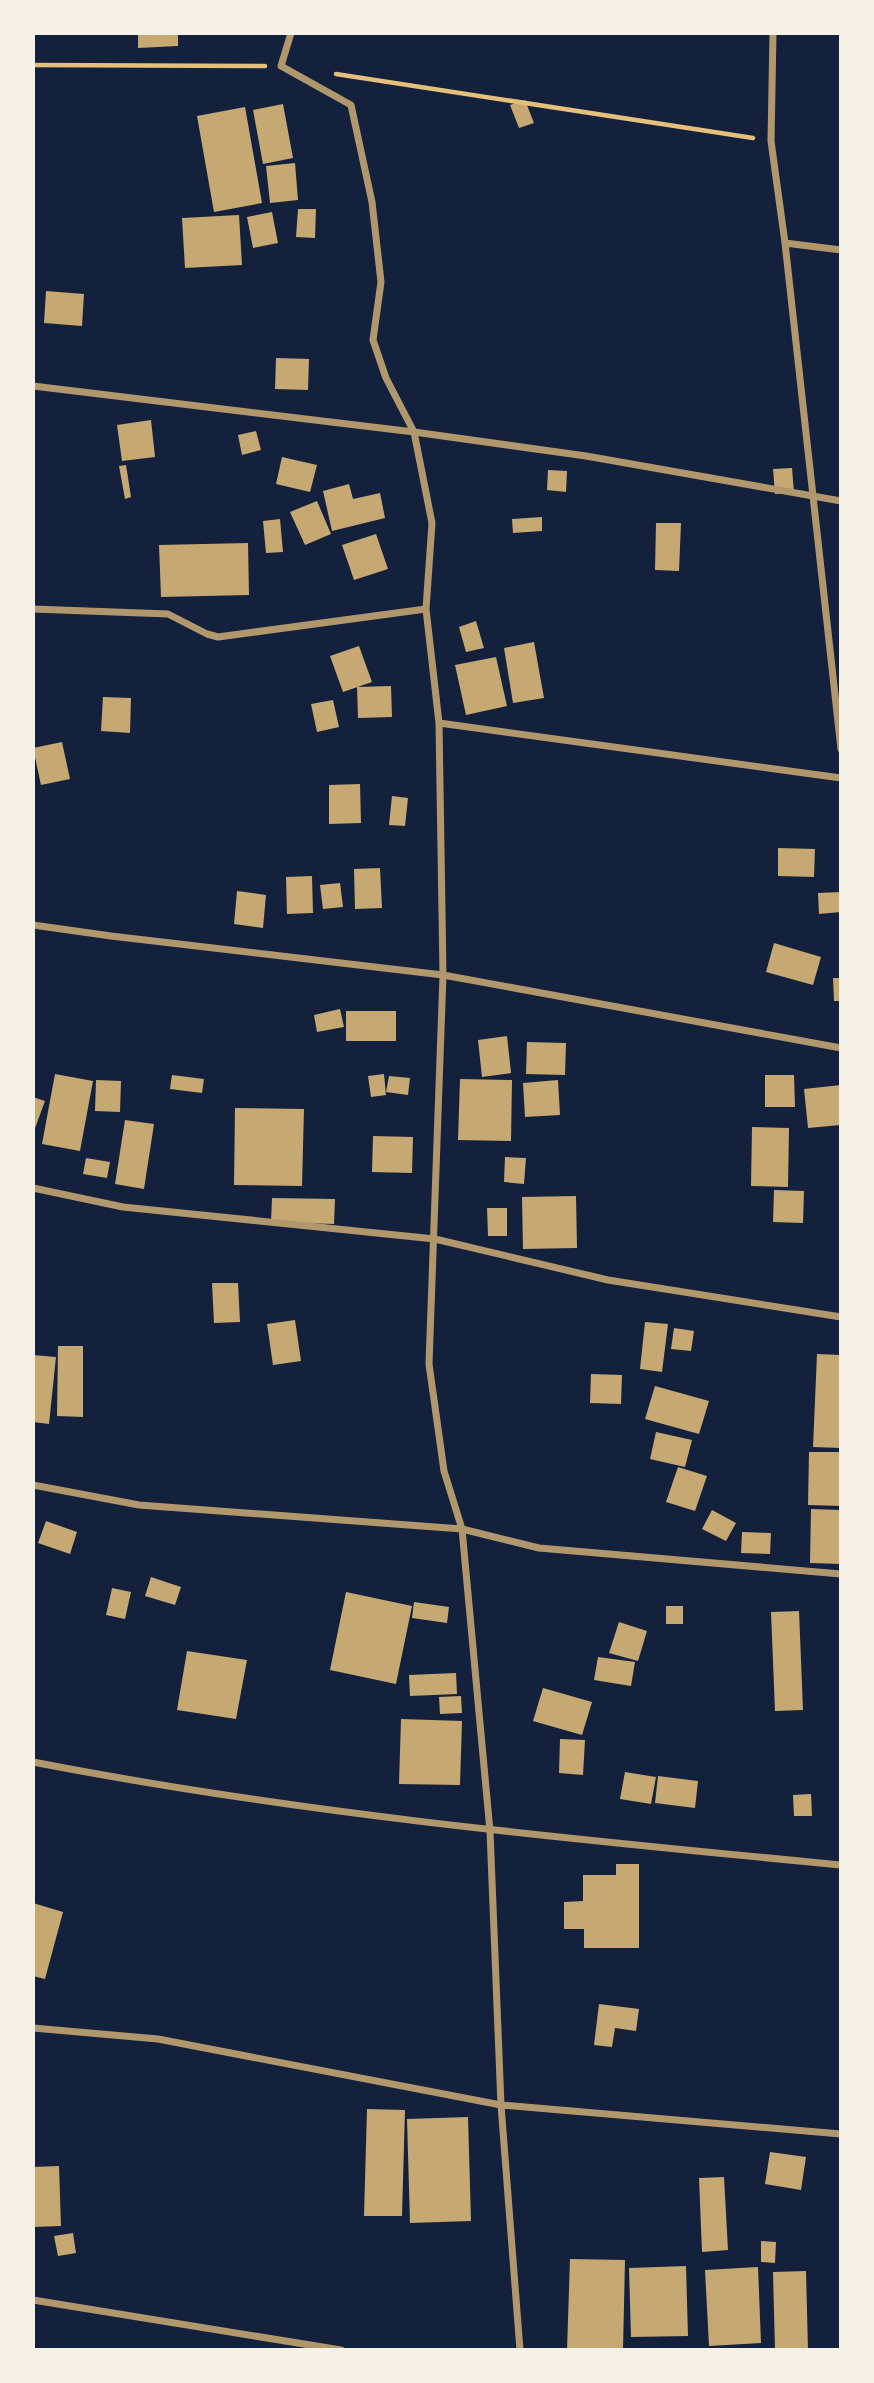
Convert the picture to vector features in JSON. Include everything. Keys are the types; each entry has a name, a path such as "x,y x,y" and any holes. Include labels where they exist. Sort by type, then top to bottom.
{"street":[{"path":"291,33 281,66 351,105 372,202 381,282 373,340 386,378 414,432 432,523 426,609 439,723 443,975 429,1364 444,1472 462,1529 490,1832 501,2105 520,2350"},
{"path":"773,33 771,141 785,243 841,749"},
{"path":"785,243 841,250"},
{"path":"33,386 100,392 586,456 841,501"},
{"path":"33,609 169,614 218,637 426,609"},
{"path":"439,723 841,778"},
{"path":"33,925 443,975 841,1048"},
{"path":"33,1188 123,1207 435,1239 608,1280 841,1317"},
{"path":"33,1485 139,1506 462,1529 539,1548 841,1574"},
{"path":"33,1762 149,1785 490,1832 841,1865"},
{"path":"33,2028 158,2039 501,2105 841,2134"},
{"path":"33,2300 341,2350"}],"path":[{"path":"33,65 281,66"},
{"path":"336,74 771,141"}],"building":[{"path":"138,33 178,33 178,46 138,48"},
{"path":"525,100 534,123 519,128 510,105"},
{"path":"283,104 293,158 263,164 253,110"},
{"path":"245,107 262,203 214,212 197,116"},
{"path":"295,163 298,200 270,203 266,166"},
{"path":"298,209 316,209 315,238 296,237"},
{"path":"272,212 278,243 253,248 247,217"},
{"path":"239,215 242,265 185,268 182,218"},
{"path":"46,291 84,294 82,326 44,323"},
{"path":"276,358 309,359 308,390 275,389"},
{"path":"151,420 155,457 122,461 117,425"},
{"path":"256,431 261,450 242,455 238,435"},
{"path":"282,457 317,465 310,492 276,484"},
{"path":"126,465 131,497 125,499 119,466"},
{"path":"792,468 794,493 775,494 773,469"},
{"path":"548,470 567,471 566,492 547,490"},
{"path":"349,484 353,499 380,493 385,518 332,531 323,491"},
{"path":"317,501 331,534 305,545 290,512"},
{"path":"542,517 542,531 513,533 512,519"},
{"path":"280,519 283,552 266,553 263,521"},
{"path":"656,523 681,523 679,571 655,570"},
{"path":"376,534 388,569 354,580 342,545"},
{"path":"248,543 249,595 161,597 159,545"},
{"path":"476,621 484,648 466,652 459,627"},
{"path":"534,642 544,698 513,703 504,648"},
{"path":"359,646 372,682 343,692 330,656"},
{"path":"496,657 507,706 466,715 455,665"},
{"path":"391,686 392,717 358,718 357,687"},
{"path":"103,697 131,698 130,733 101,731"},
{"path":"333,700 339,727 317,732 311,704"},
{"path":"62,742 70,779 41,785 33,748"},
{"path":"360,784 361,823 329,824 329,785"},
{"path":"392,796 408,798 405,826 389,825"},
{"path":"778,848 815,849 814,877 778,876"},
{"path":"380,868 382,908 355,909 354,869"},
{"path":"312,876 313,913 287,914 286,877"},
{"path":"340,883 343,907 323,909 320,885"},
{"path":"237,891 266,895 263,928 234,924"},
{"path":"841,892 841,912 819,914 818,893"},
{"path":"774,943 821,957 813,985 766,972"},
{"path":"833,978 841,978 841,1001 834,1001"},
{"path":"340,1009 344,1027 317,1032 314,1015"},
{"path":"346,1011 396,1011 396,1041 346,1041"},
{"path":"507,1036 511,1073 482,1077 478,1040"},
{"path":"527,1042 566,1043 565,1075 526,1074"},
{"path":"55,1074 93,1081 80,1151 42,1144"},
{"path":"384,1074 386,1095 371,1097 368,1076"},
{"path":"172,1075 204,1079 202,1093 170,1089"},
{"path":"765,1075 794,1075 795,1107 765,1107"},
{"path":"389,1076 410,1078 408,1095 386,1092"},
{"path":"460,1079 512,1080 511,1141 458,1140"},
{"path":"96,1080 121,1081 120,1112 95,1111"},
{"path":"558,1080 560,1115 525,1117 523,1083"},
{"path":"841,1085 841,1125 808,1128 804,1089"},
{"path":"33,1097 45,1101 34,1131 33,1131"},
{"path":"235,1108 304,1109 302,1186 234,1185"},
{"path":"125,1120 154,1124 144,1189 115,1184"},
{"path":"752,1127 789,1128 788,1187 751,1186"},
{"path":"373,1136 413,1137 412,1173 372,1172"},
{"path":"505,1157 526,1158 524,1184 504,1182"},
{"path":"86,1158 110,1162 107,1178 83,1174"},
{"path":"774,1190 804,1191 803,1223 773,1222"},
{"path":"576,1196 577,1248 523,1249 522,1197"},
{"path":"272,1198 335,1199 334,1224 271,1222"},
{"path":"487,1208 507,1208 507,1236 488,1236"},
{"path":"212,1283 238,1283 240,1322 214,1323"},
{"path":"295,1320 301,1361 273,1365 267,1324"},
{"path":"645,1322 668,1324 662,1372 640,1369"},
{"path":"674,1328 694,1331 691,1351 671,1349"},
{"path":"58,1346 83,1346 83,1417 57,1416"},
{"path":"817,1354 841,1355 841,1448 813,1447"},
{"path":"33,1355 56,1357 49,1424 33,1422"},
{"path":"591,1374 622,1375 621,1404 590,1403"},
{"path":"655,1386 709,1401 699,1434 645,1419"},
{"path":"656,1432 692,1440 685,1467 650,1459"},
{"path":"809,1452 841,1452 841,1506 808,1505"},
{"path":"678,1467 707,1476 695,1511 666,1502"},
{"path":"811,1509 841,1510 841,1564 810,1563"},
{"path":"712,1510 736,1523 726,1541 702,1529"},
{"path":"46,1521 77,1532 70,1554 38,1543"},
{"path":"742,1532 771,1533 770,1554 741,1553"},
{"path":"151,1577 181,1587 175,1605 145,1596"},
{"path":"112,1588 131,1592 125,1619 106,1615"},
{"path":"346,1592 412,1606 396,1684 330,1670"},
{"path":"414,1602 449,1607 447,1623 412,1618"},
{"path":"666,1606 683,1606 683,1624 666,1624"},
{"path":"799,1611 803,1710 775,1711 771,1612"},
{"path":"619,1622 647,1631 638,1661 609,1653"},
{"path":"187,1651 247,1660 236,1719 177,1710"},
{"path":"598,1657 635,1662 631,1686 594,1680"},
{"path":"456,1673 457,1694 410,1696 409,1675"},
{"path":"543,1688 592,1702 582,1735 533,1721"},
{"path":"461,1696 462,1713 440,1714 439,1697"},
{"path":"401,1719 462,1721 460,1785 399,1784"},
{"path":"560,1739 585,1740 583,1775 559,1773"},
{"path":"625,1772 656,1777 651,1804 620,1799"},
{"path":"658,1776 698,1781 695,1808 655,1803"},
{"path":"811,1794 812,1816 794,1816 793,1795"},
{"path":"616,1864 639,1864 639,1948 584,1948 584,1929 564,1929 564,1902 583,1901 583,1875 616,1875"},
{"path":"33,1903 63,1912 45,1979 33,1976"},
{"path":"599,2004 639,2009 636,2031 615,2028 612,2047 594,2045"},
{"path":"367,2109 405,2110 402,2216 364,2216"},
{"path":"468,2117 471,2221 410,2223 407,2119"},
{"path":"770,2152 806,2157 801,2190 765,2184"},
{"path":"59,2166 61,2226 33,2227 33,2167"},
{"path":"724,2177 728,2250 702,2252 699,2178"},
{"path":"73,2233 76,2253 58,2256 54,2236"},
{"path":"761,2241 776,2242 775,2263 761,2262"},
{"path":"570,2259 625,2260 623,2350 567,2350"},
{"path":"686,2266 688,2336 631,2337 629,2268"},
{"path":"758,2267 761,2343 709,2346 705,2270"},
{"path":"806,2271 808,2350 775,2350 773,2272"}]}
